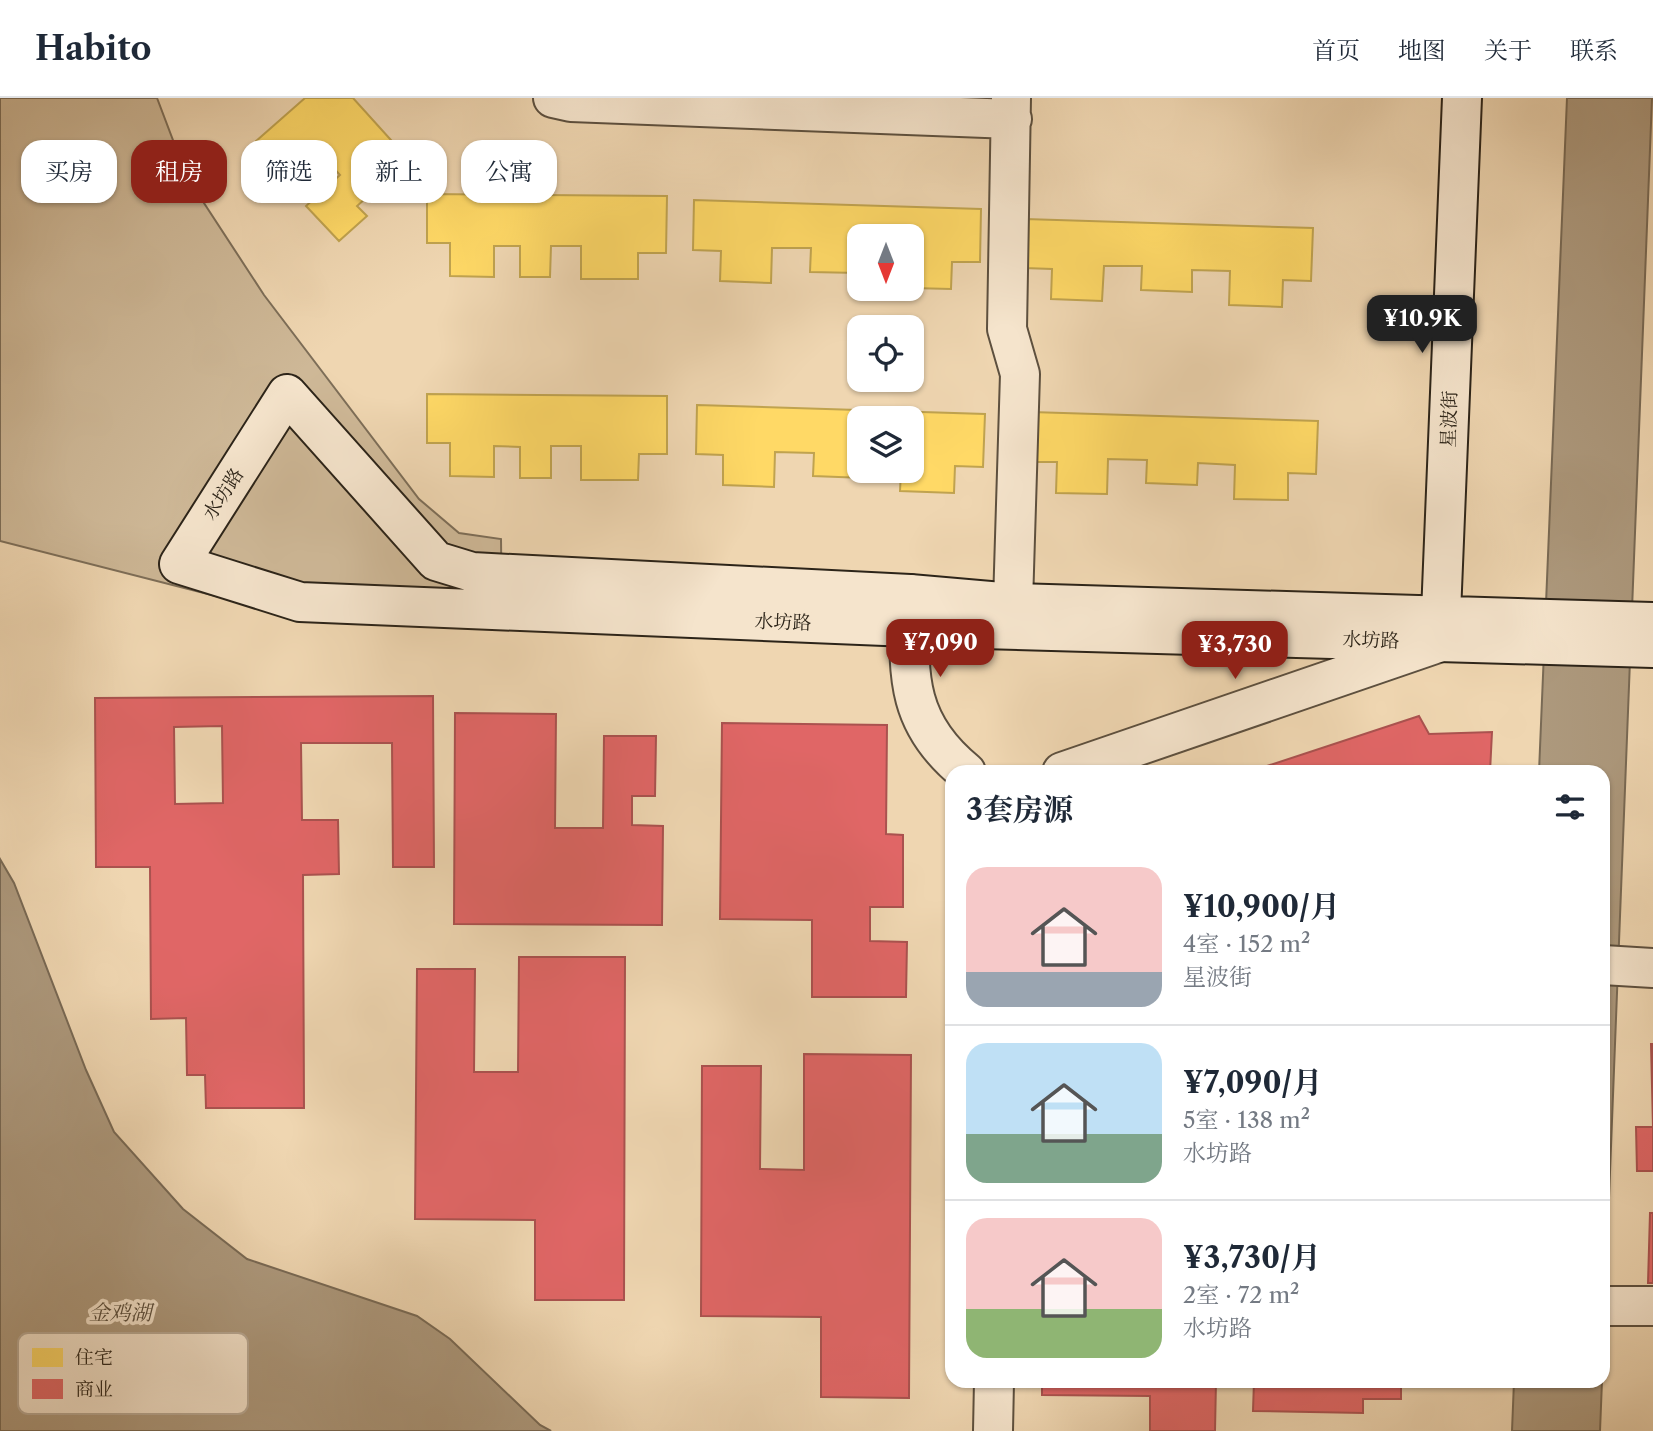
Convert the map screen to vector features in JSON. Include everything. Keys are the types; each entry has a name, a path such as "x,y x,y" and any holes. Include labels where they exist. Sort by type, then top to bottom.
{"street":[{"path":"553,98 571,102 1012,108 1007,329 1020,374 1013,603"},
{"name":"星波街","path":"1441,628 1462,98"},
{"name":"水坊路","path":"1441,628 1013,603 910,610 472,572 448,567 436,561 287,394 178,564 300,602 910,610 1441,628 1529,631 1653,648"},
{"path":"910,610 912,695 924,726 958,765"},
{"name":"水坊路","path":"1529,631 1653,622"},
{"path":"1110,764 1441,628"},
{"path":"993,1431 994,1388"}],"shaded area":[{"path":"0,98 157,98 173,140 131,140 131,203 204,203 264,295 419,499 459,533 501,539 502,626 239,602 0,541"}],"water":[{"path":"1567,98 1652,98 1610,1172 1610,765 1539,765"},
{"name":"金鸡湖","path":"0,859 14,883 86,1070 114,1132 183,1209 247,1259 417,1316 450,1339 540,1425 551,1431 0,1431"},
{"path":"1514,1388 1602,1388 1600,1431 1512,1431"}],"building: 住宅":[{"path":"305,98 353,98 391,140 351,140 351,203 360,203 357,206 367,216 339,241 306,206 309,203 337,203 337,178 340,175 337,172 337,140 257,140"},
{"path":"447,194 461,194 461,203 557,203 557,195 667,196 666,253 638,253 638,279 581,279 581,246 551,246 550,277 520,277 520,246 494,246 494,277 450,276 450,243 427,243 427,203 447,203"},
{"path":"694,200 981,209 980,262 952,262 951,289 924,288 924,224 847,224 847,273 810,272 811,248 772,248 771,283 720,281 721,251 693,250"},
{"path":"1025,219 1313,228 1311,281 1283,280 1282,307 1229,305 1230,271 1192,270 1192,292 1141,290 1142,266 1104,266 1102,301 1051,299 1052,269 1024,268"},
{"path":"427,394 667,396 667,454 639,454 638,480 581,480 581,446 551,446 551,478 520,478 520,447 494,446 494,477 450,476 450,443 427,443"},
{"path":"697,405 847,410 847,477 813,476 814,453 775,452 774,487 723,485 723,455 696,454"},
{"path":"924,412 985,414 983,467 955,466 954,493 900,491 900,483 924,483"},
{"path":"1031,412 1318,421 1316,474 1288,473 1288,500 1234,499 1235,465 1198,463 1197,485 1146,483 1147,460 1108,459 1107,494 1056,493 1057,462 1029,462"}],"building: 商业":[{"path":"433,696 434,867 393,867 392,743 301,743 302,820 338,820 339,874 303,875 304,1108 206,1108 205,1075 187,1075 186,1018 151,1019 150,867 96,867 95,698","holes":["222,726 223,803 175,804 174,727"]},
{"path":"455,713 556,714 555,828 603,828 604,736 656,736 655,796 632,796 632,825 663,826 662,925 454,924"},
{"path":"1419,716 1429,734 1492,732 1490,765 1270,765"},
{"path":"722,723 887,725 886,834 903,835 903,907 870,907 870,941 907,942 906,997 812,997 812,920 720,919"},
{"path":"519,957 625,957 624,1300 535,1300 535,1220 415,1219 417,969 475,969 474,1072 518,1072"},
{"path":"1651,1044 1653,1044 1653,1127"},
{"path":"804,1054 911,1055 909,1398 821,1397 821,1317 701,1316 702,1066 761,1066 760,1169 804,1170"},
{"path":"1636,1127 1653,1127 1653,1171 1637,1171"},
{"path":"1650,1213 1653,1213 1653,1283 1648,1283"},
{"path":"1042,1388 1216,1388 1215,1431 1150,1431 1150,1396 1042,1395"},
{"path":"1254,1388 1401,1388 1401,1399 1363,1399 1363,1413 1253,1411"}]}
